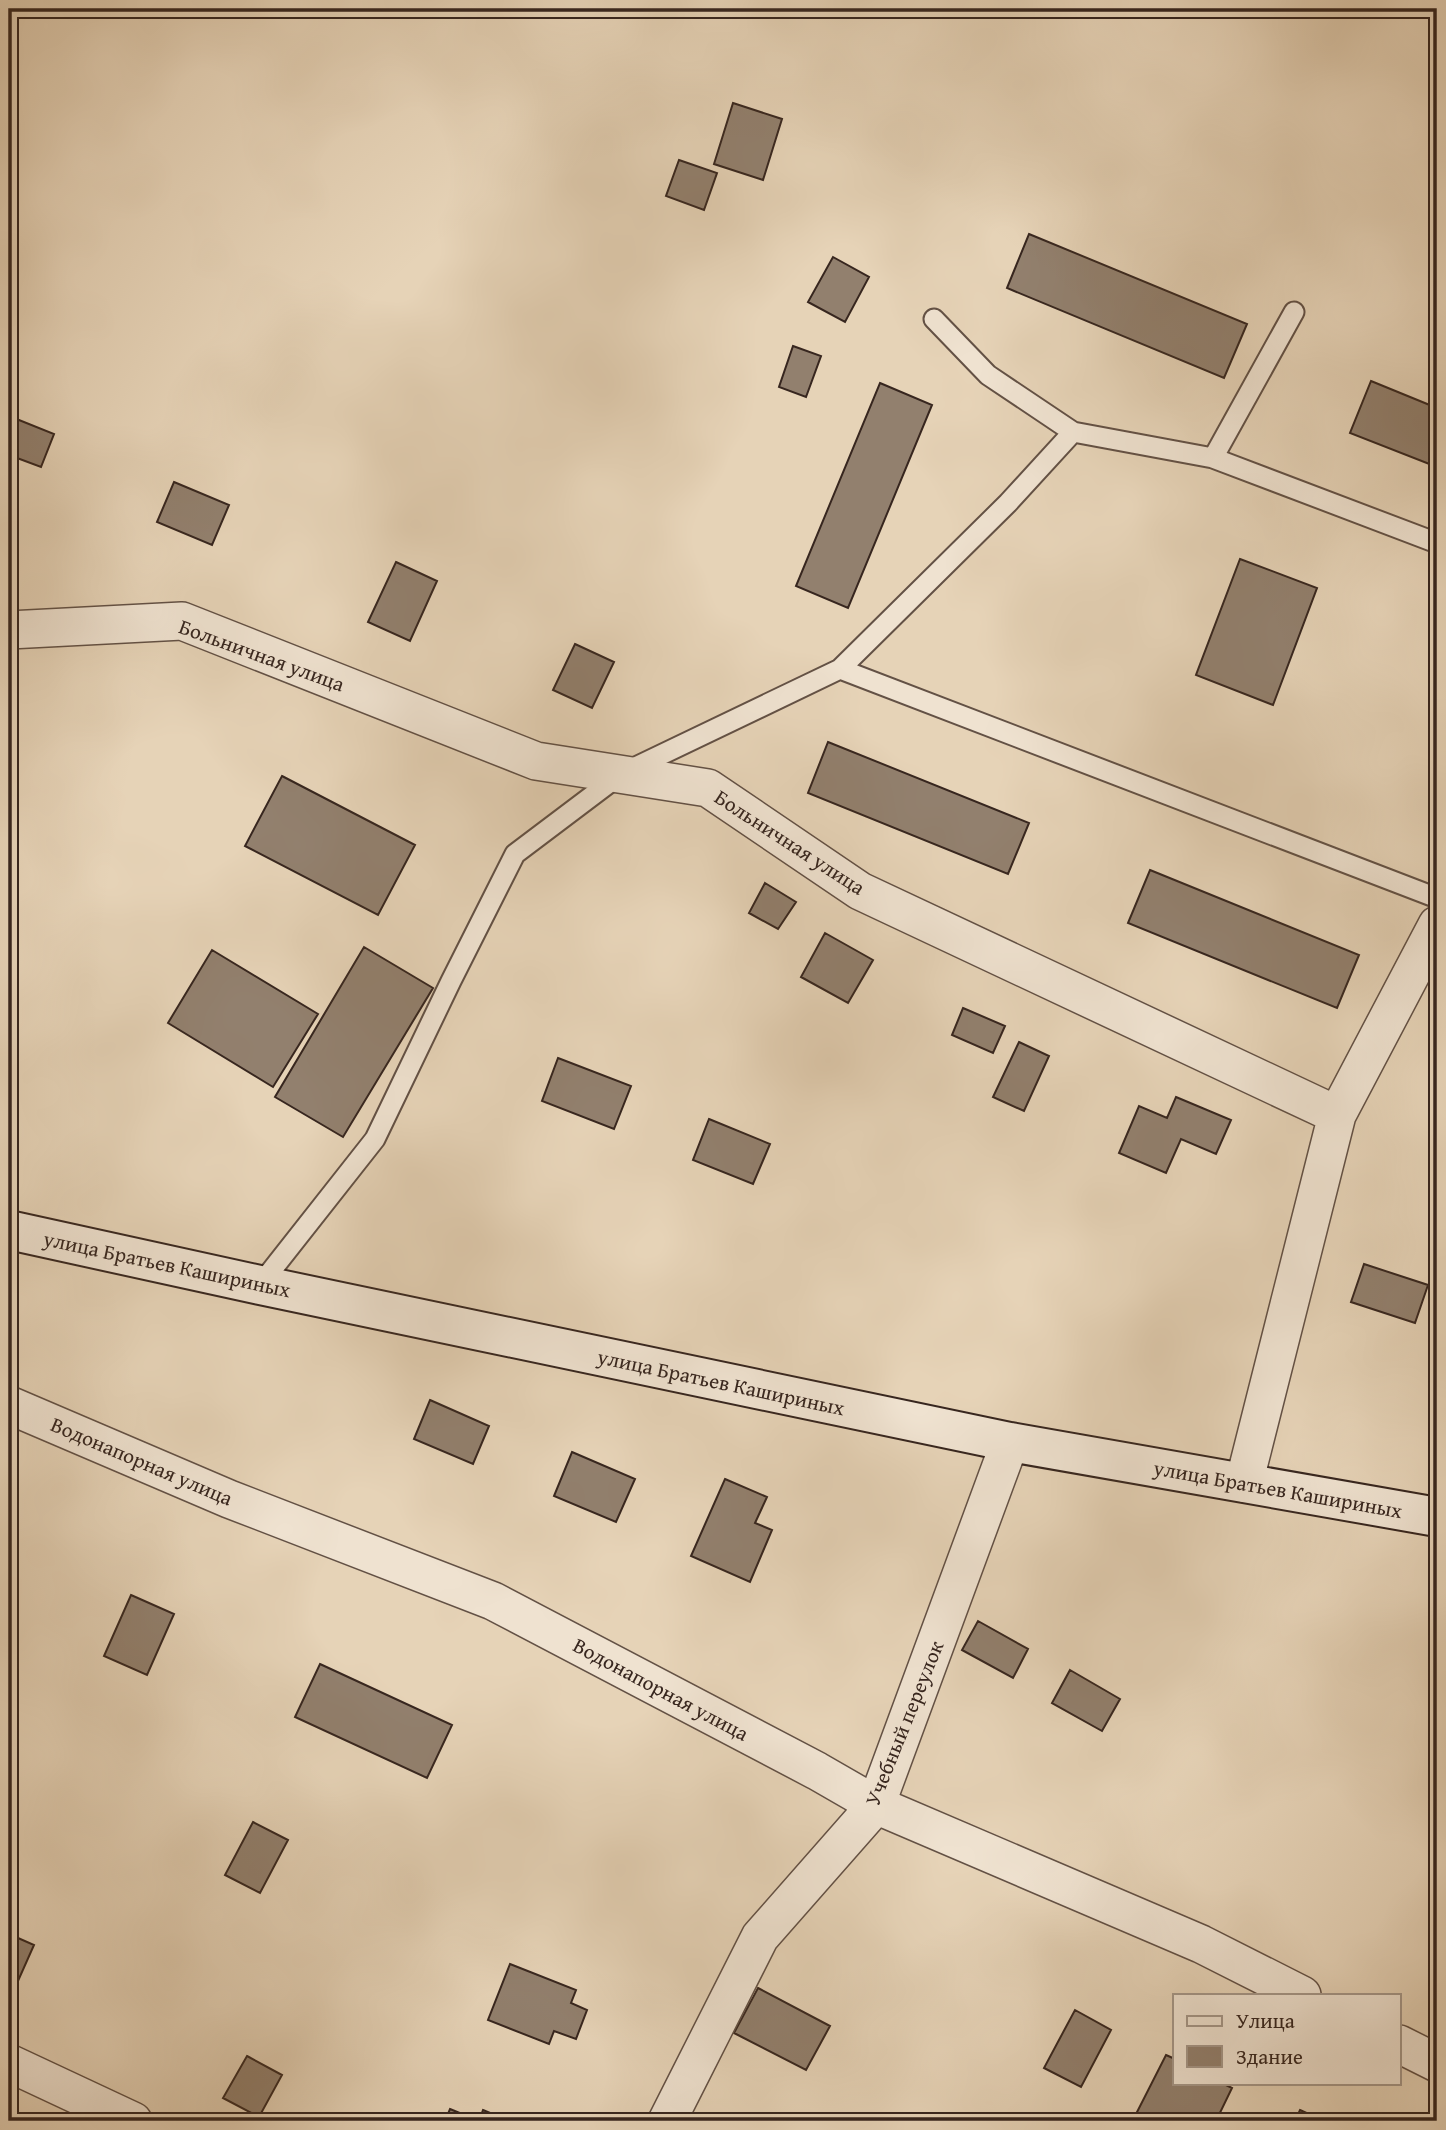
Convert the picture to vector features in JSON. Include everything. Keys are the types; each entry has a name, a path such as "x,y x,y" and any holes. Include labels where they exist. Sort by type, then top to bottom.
{"main road":[{"name":"улица Братьев Кашириных","path":"9,1230 1010,1442 1437,1517"}],"street":[{"name":"Больничная улица","path":"9,630 182,621 536,761 709,788 860,891 1337,1115"},
{"path":"1244,1483 1337,1115 1437,925"},
{"name":"Водонапорная улица","path":"9,1405 229,1499 493,1601 817,1771 876,1805 1200,1944 1300,1994"},
{"name":"Учебный переулок","path":"667,2121 760,1937 876,1805 1010,1442"},
{"path":"1400,2044 1437,2063"},
{"path":"9,2063 133,2121"}],"lane":[{"path":"1213,458 1294,312"},
{"path":"934,319 988,375 1073,432 1213,458 1437,542"},
{"path":"260,1285 374,1139 515,854 621,774 840,669 1008,503 1073,432"},
{"path":"840,669 1437,898"}],"building":[{"path":"733,103 782,119 763,180 714,164"},
{"path":"679,160 717,173 704,210 666,196"},
{"path":"1029,234 1247,324 1224,378 1007,288"},
{"path":"833,257 869,277 845,322 808,302"},
{"path":"793,346 821,356 806,397 779,387"},
{"path":"1371,381 1437,408 1437,467 1350,433"},
{"path":"880,383 932,405 848,608 796,586"},
{"path":"9,416 54,434 41,467 9,455"},
{"path":"174,482 229,505 212,545 157,522"},
{"path":"1240,559 1317,588 1273,705 1196,675"},
{"path":"396,562 437,581 410,641 368,622"},
{"path":"575,644 614,662 592,708 553,690"},
{"path":"828,742 1029,823 1008,874 808,793"},
{"path":"282,776 415,845 378,915 245,846"},
{"path":"1150,870 1359,955 1337,1008 1128,923"},
{"path":"765,883 796,902 778,929 749,913"},
{"path":"825,933 873,960 848,1003 801,977"},
{"path":"364,947 433,988 343,1137 275,1097"},
{"path":"212,950 318,1014 273,1087 168,1023"},
{"path":"963,1008 1005,1026 993,1053 952,1035"},
{"path":"1019,1042 1049,1056 1024,1111 993,1097"},
{"path":"558,1058 631,1086 614,1129 542,1101"},
{"path":"1176,1097 1231,1120 1216,1154 1181,1139 1166,1173 1119,1153 1139,1106 1167,1118"},
{"path":"709,1119 770,1144 753,1184 693,1160"},
{"path":"1364,1264 1428,1285 1415,1323 1351,1302"},
{"path":"430,1400 489,1426 473,1464 414,1439"},
{"path":"572,1452 635,1479 616,1522 554,1496"},
{"path":"725,1479 767,1497 755,1523 772,1530 750,1582 691,1556"},
{"path":"131,1595 174,1614 147,1675 104,1656"},
{"path":"978,1621 1028,1649 1013,1678 962,1650"},
{"path":"320,1664 452,1725 427,1778 295,1717"},
{"path":"1070,1670 1120,1699 1102,1731 1052,1703"},
{"path":"253,1822 288,1840 260,1893 225,1875"},
{"path":"9,1934 34,1945 14,1990 9,1988"},
{"path":"510,1964 576,1990 571,2003 587,2010 576,2039 554,2031 549,2044 488,2020"},
{"path":"758,1988 830,2026 806,2070 734,2033"},
{"path":"1075,2010 1111,2030 1081,2087 1044,2068"},
{"path":"1166,2055 1173,2058 1173,2084 1224,2084 1232,2088 1216,2121 1141,2121 1134,2118"},
{"path":"247,2056 282,2075 259,2117 223,2098"},
{"path":"450,2109 479,2121 445,2121"},
{"path":"483,2110 509,2121 479,2121"},
{"path":"1300,2110 1324,2121 1295,2121"}]}
